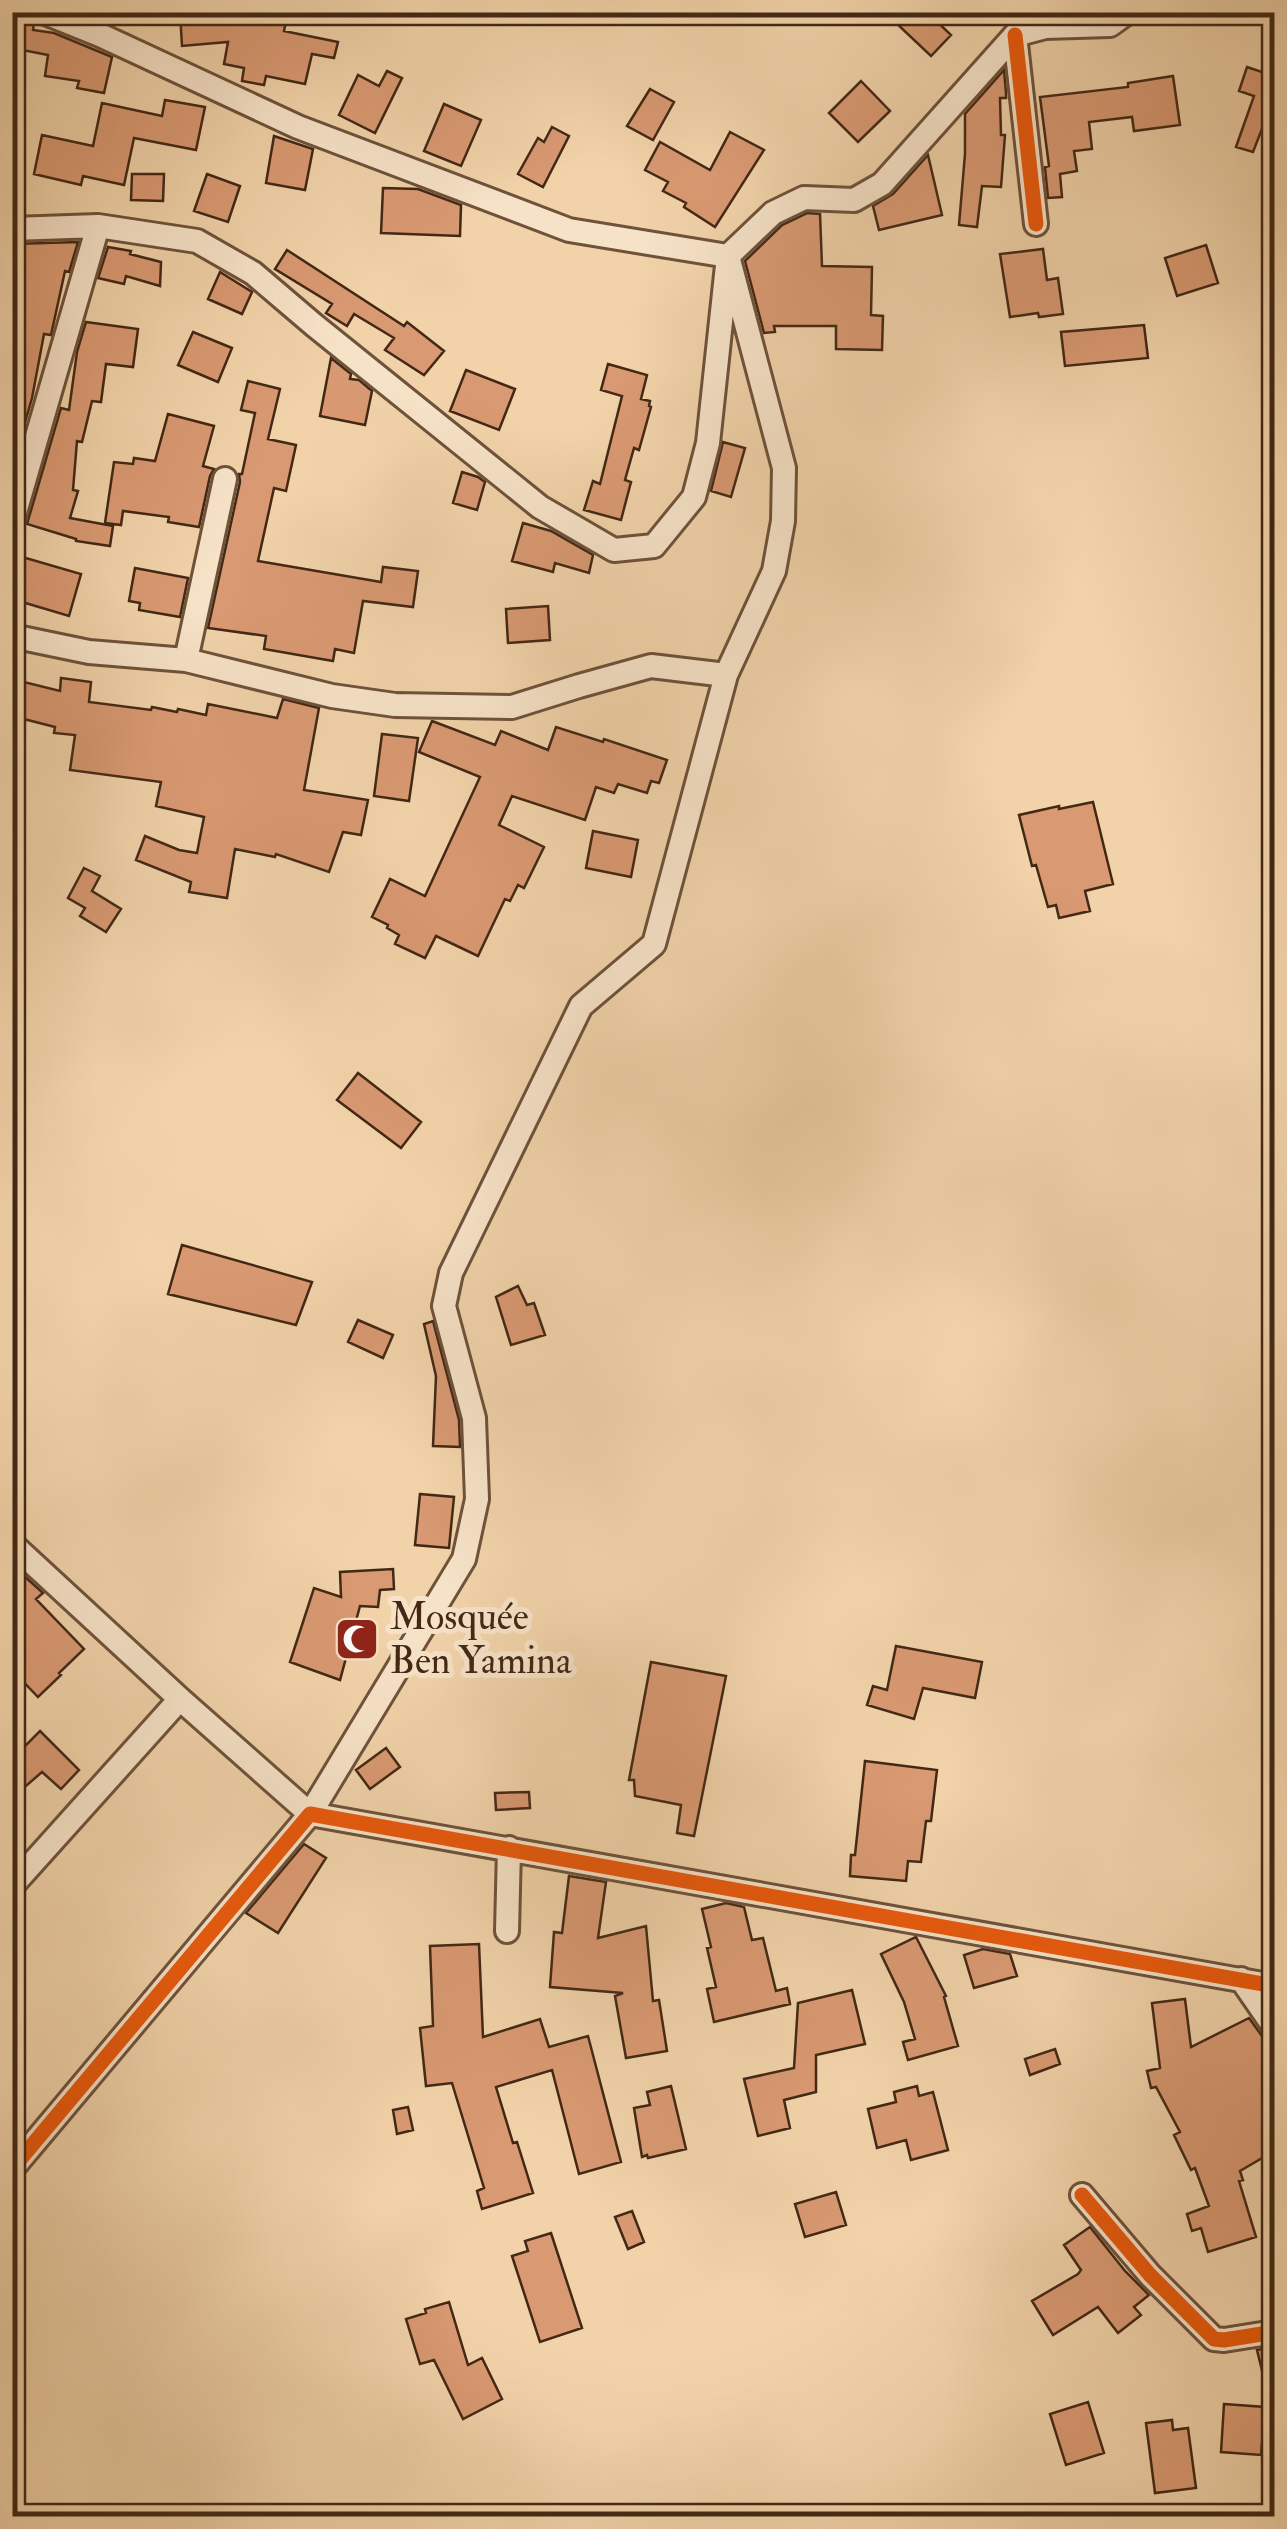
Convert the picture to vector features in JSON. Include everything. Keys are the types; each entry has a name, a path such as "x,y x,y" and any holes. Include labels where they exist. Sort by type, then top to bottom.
{"street":[{"path":"43,12 298,126 569,230 728,256"},
{"path":"12,229 98,226 197,241 253,273 540,507 614,550 654,546 694,497 708,443 728,256 773,213 804,198 854,200 882,184 1015,35 1045,27 1110,25 1128,12"},
{"path":"1015,35 1036,224"},
{"path":"12,523 98,226"},
{"path":"12,2169 310,1814 464,1558 477,1498 474,1418 444,1306 451,1273 581,1006 654,944 726,674 774,571 783,521 784,468 728,256"},
{"path":"186,660 225,479"},
{"path":"12,636 89,652 186,660 332,696 396,705 512,708 651,666 726,674"},
{"path":"12,1544 310,1814 1274,1986"},
{"path":"12,1886 180,1699"},
{"path":"508,1848 508,1930"},
{"path":"1241,1979 1274,2027"},
{"path":"1082,2195 1150,2275 1214,2339 1274,2332"}],"building":[{"path":"180,12 288,12 284,31 338,42 334,58 312,54 305,84 266,76 264,85 242,81 244,68 224,64 228,42 182,46"},
{"path":"906,12 927,12 951,35 931,56 896,23"},
{"path":"12,14 29,17 34,23 33,30 54,33 112,57 104,93 77,88 79,81 45,76 48,55 12,48"},
{"path":"1247,67 1274,76 1274,98 1253,152 1236,147 1254,96 1239,91"},
{"path":"1004,70 1006,98 1000,98 1001,135 1005,135 1001,187 982,186 977,227 959,225 965,114"},
{"path":"387,71 402,78 375,133 339,115 358,75 379,86"},
{"path":"1173,76 1180,125 1134,131 1132,117 1089,122 1092,149 1074,151 1077,171 1060,174 1062,197 1048,198 1045,167 1049,166 1040,97 1128,87 1128,83"},
{"path":"861,81 890,111 858,142 829,113"},
{"path":"650,89 674,102 653,140 627,126"},
{"path":"165,100 205,107 196,150 134,138 124,185 83,176 81,185 34,174 42,135 93,146 102,103 162,116"},
{"path":"444,104 481,120 461,166 424,151"},
{"path":"552,127 569,136 543,187 518,174 538,138 544,142"},
{"path":"730,132 764,150 715,227 684,207 686,203 663,191 668,182 645,170 660,142 710,170"},
{"path":"274,136 313,149 305,190 266,183"},
{"path":"928,155 942,215 879,230 873,206 893,194"},
{"path":"132,174 164,174 163,201 131,200"},
{"path":"207,174 240,186 228,222 194,211"},
{"path":"383,188 418,189 461,205 460,236 381,233"},
{"path":"807,213 820,214 822,266 872,267 871,315 883,316 882,350 836,349 836,326 774,326 775,332 764,333 745,261 782,225"},
{"path":"78,242 69,272 65,271 51,335 44,334 32,398 12,467 12,281 20,247 12,248 12,244"},
{"path":"1206,245 1218,283 1177,296 1165,258"},
{"path":"108,247 161,262 160,286 126,276 124,284 98,278"},
{"path":"1043,249 1047,280 1058,278 1063,314 1010,317 1000,254"},
{"path":"287,250 404,326 407,322 444,351 424,375 385,350 394,338 354,314 347,326 326,313 332,304 275,269"},
{"path":"220,272 252,292 242,314 208,299"},
{"path":"86,322 138,329 133,367 106,364 101,402 92,401 82,442 77,441 73,490 78,491 70,518 113,526 110,546 76,541 27,524 61,408 69,410 77,352"},
{"path":"1144,325 1148,358 1065,366 1061,332"},
{"path":"193,332 232,348 218,382 178,365"},
{"path":"331,358 351,374 350,379 359,380 372,391 365,425 320,416"},
{"path":"608,364 647,375 641,399 650,401 651,407 639,450 634,448 625,480 631,482 621,520 584,510 593,481 600,484 622,396 601,390"},
{"path":"466,370 515,389 499,430 450,411"},
{"path":"248,381 280,389 268,439 296,445 286,491 274,488 258,561 381,582 383,567 418,571 413,607 363,601 354,653 335,649 333,661 264,649 266,636 208,628 255,413 241,410"},
{"path":"168,414 214,426 203,466 214,469 199,527 168,522 169,517 123,511 121,525 105,523 114,462 133,464 134,458 155,461"},
{"path":"723,442 745,448 731,497 711,491"},
{"path":"462,472 485,482 477,510 453,503"},
{"path":"523,523 551,531 593,555 589,573 555,563 553,572 512,561"},
{"path":"12,554 81,574 69,616 12,599"},
{"path":"135,568 188,578 180,617 139,610 140,603 129,601"},
{"path":"548,606 550,640 508,643 506,609"},
{"path":"61,678 91,682 89,702 151,710 178,709 206,715 208,704 277,718 283,699 319,708 304,790 368,800 361,835 343,832 329,872 276,854 275,857 235,849 227,898 189,892 191,882 136,860 145,836 197,853 204,817 156,806 161,782 70,770 75,735 54,733 55,727 12,716 12,679 60,691"},
{"path":"432,721 495,745 501,731 548,750 556,727 667,760 659,783 651,781 647,793 618,784 614,793 596,787 585,820 512,796 499,825 544,847 524,888 518,885 510,901 505,899 478,956 436,936 425,958 395,944 399,935 372,917 390,879 425,896 480,777 419,752"},
{"path":"382,734 418,738 409,801 374,796"},
{"path":"1093,802 1113,884 1085,891 1090,911 1059,918 1056,905 1048,907 1036,865 1032,866 1019,815"},
{"path":"593,831 638,840 631,877 586,868"},
{"path":"84,868 100,876 92,891 121,909 106,932 80,916 85,908 68,898"},
{"path":"358,1073 421,1122 401,1148 337,1100"},
{"path":"182,1245 312,1282 296,1325 168,1294"},
{"path":"518,1286 527,1305 534,1303 545,1335 511,1345 496,1297"},
{"path":"358,1320 393,1335 383,1358 348,1342"},
{"path":"433,1321 459,1420 460,1447 433,1446 436,1376 424,1324"},
{"path":"420,1494 454,1497 449,1548 415,1545"},
{"path":"12,1565 43,1593 36,1599 84,1649 38,1697 12,1670"},
{"path":"393,1569 394,1589 380,1590 378,1607 360,1606 340,1680 290,1662 314,1588 341,1597 340,1572"},
{"path":"896,1646 982,1662 975,1698 923,1688 914,1719 867,1705 873,1686 887,1690"},
{"path":"651,1662 726,1676 694,1836 677,1833 681,1805 635,1796 634,1780 629,1780"},
{"path":"40,1731 79,1770 61,1789 42,1772 12,1798 12,1759"},
{"path":"386,1748 400,1767 370,1789 356,1770"},
{"path":"865,1761 937,1770 921,1862 908,1861 906,1881 850,1876"},
{"path":"529,1792 530,1808 496,1810 495,1793"},
{"path":"304,1844 326,1858 278,1933 246,1913"},
{"path":"569,1876 606,1882 598,1938 646,1926 653,2001 659,2000 667,2051 626,2058 615,1996 623,1993 550,1987 554,1932 562,1933"},
{"path":"726,1903 744,1907 752,1940 763,1938 776,1991 787,1988 790,2004 714,2022 707,1989 716,1987 702,1909"},
{"path":"916,1937 946,1996 958,2046 908,2060 903,2042 915,2039 904,2002 881,1954"},
{"path":"479,1944 483,2037 540,2019 549,2047 588,2036 621,2162 579,2174 552,2070 496,2087 533,2193 482,2209 477,2191 484,2188 452,2083 426,2086 420,2028 433,2026 430,1946"},
{"path":"983,1949 1010,1954 1017,1976 974,1988 964,1955"},
{"path":"852,1990 865,2044 816,2055 816,2092 784,2100 790,2128 758,2136 744,2079 794,2068 798,2003"},
{"path":"1185,1999 1191,2047 1249,2018 1262,2036 1274,2043 1274,2151 1240,2171 1243,2180 1239,2181 1256,2237 1208,2252 1201,2228 1192,2231 1187,2214 1209,2206 1195,2168 1191,2170 1174,2135 1180,2132 1156,2087 1151,2088 1147,2071 1160,2068 1152,2003"},
{"path":"1055,2049 1060,2064 1030,2075 1025,2059"},
{"path":"671,2086 686,2149 642,2157 634,2108 650,2105 647,2092"},
{"path":"917,2086 919,2096 933,2092 948,2150 911,2160 906,2140 877,2148 868,2109 896,2102 894,2092"},
{"path":"408,2107 413,2130 397,2134 393,2110"},
{"path":"836,2192 846,2225 805,2237 795,2204"},
{"path":"632,2211 644,2242 628,2249 615,2217"},
{"path":"1090,2227 1149,2295 1134,2307 1141,2315 1118,2333 1098,2307 1053,2335 1032,2301 1078,2274 1081,2270 1064,2245"},
{"path":"551,2233 582,2328 540,2342 512,2256 528,2251 525,2241"},
{"path":"449,2302 468,2365 482,2358 502,2399 463,2419 434,2360 420,2364 406,2319"},
{"path":"1274,2347 1274,2394 1268,2395 1257,2350"},
{"path":"1088,2402 1104,2453 1066,2465 1050,2414"},
{"path":"1224,2404 1265,2407 1261,2455 1221,2452"},
{"path":"1172,2420 1173,2430 1188,2428 1196,2488 1155,2493 1146,2423"}],"cycle path":[{"path":"1015,35 1036,224"},
{"path":"12,2169 310,1814 1274,1986"},
{"path":"1082,2195 1150,2275 1214,2339 1274,2332"}],"place":[{"name":"Mosquée Ben Yamina","path":"357,1639"}]}
